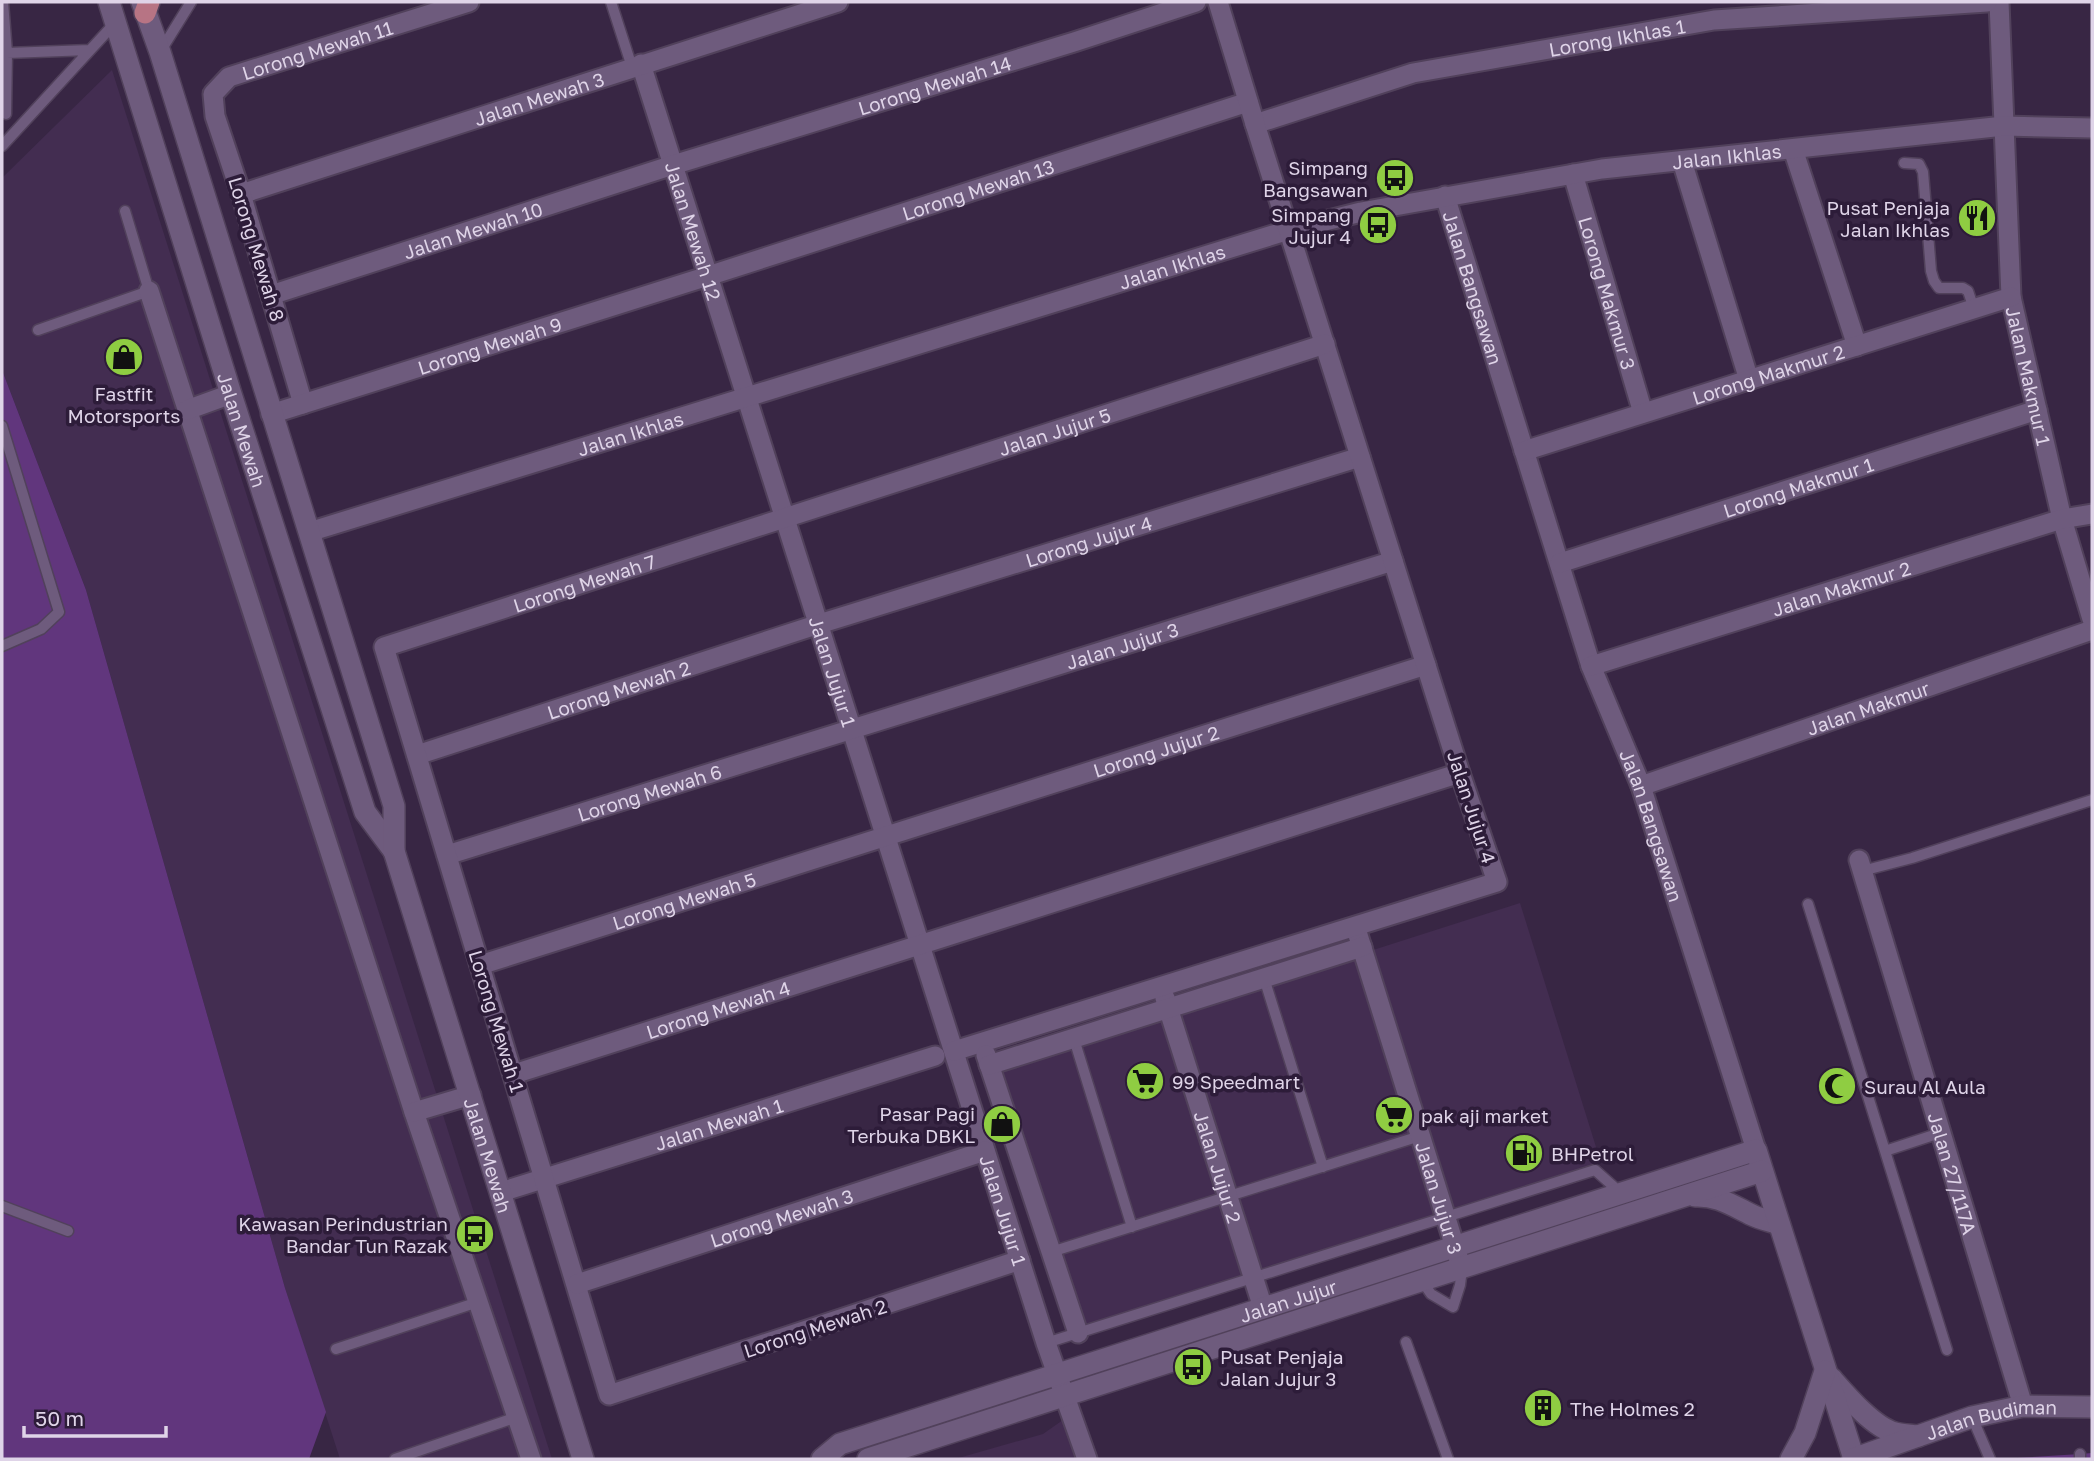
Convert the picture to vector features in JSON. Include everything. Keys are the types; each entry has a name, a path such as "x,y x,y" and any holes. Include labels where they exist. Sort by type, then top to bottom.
{"street":[{"name":"Jalan Mewah","path":"109,2 365,812 394,851"},
{"name":"Lorong Mewah 11","path":"214,94 229,77 469,2"},
{"name":"Jalan Mewah 3","path":"241,194 636,66 808,7 838,2"},
{"name":"Lorong Mewah 14","path":"673,165 1060,47 1196,2"},
{"path":"1218,2 1289,230"},
{"name":"Lorong Ikhlas 1","path":"1255,124 1413,73 1714,20 1987,2"},
{"name":"Jalan Makmur 1","path":"1999,2 2011,297 2062,519 2092,619"},
{"name":"Jalan Mewah","path":"145,5 394,806 394,851 583,1459"},
{"name":"Jalan Mewah 12","path":"636,66 673,165 747,397"},
{"name":"Lorong Mewah 8","path":"214,94 215,116 303,404"},
{"name":"Lorong Mewah 13","path":"708,276 1248,102"},
{"name":"Jalan Ikhlas","path":"278,541 1289,230 1361,212 1573,174 1682,161 2004,126 2092,128"},
{"path":"1793,149 1857,346"},
{"path":"1682,161 1749,380"},
{"name":"Jalan Mewah 10","path":"271,295 673,165"},
{"name":"Lorong Makmur 3","path":"1573,174 1643,413"},
{"name":"Jalan Bangsawan","path":"1445,196 1591,666 1642,786 1853,1459"},
{"name":"Jalan Jujur 4","path":"945,1054 1497,882 1460,773 1289,230"},
{"name":"Lorong Mewah 9","path":"271,414 708,276"},
{"path":"149,291 414,1112 531,1459"},
{"name":"Lorong Makmur 2","path":"1524,451 2011,297"},
{"name":"Jalan Jujur 5","path":"785,518 1325,344"},
{"path":"187,410 231,394"},
{"name":"Jalan Jujur 1","path":"747,397 920,945 945,1054 985,1151 1046,1343 1087,1459"},
{"name":"Lorong Makmur 1","path":"1560,564 2037,410"},
{"name":"Lorong Jujur 4","path":"818,624 1360,457"},
{"name":"Jalan Makmur 2","path":"1591,666 2062,519 2092,514"},
{"name":"Lorong Mewah 7","path":"384,647 785,518"},
{"name":"Jalan Jujur 3","path":"852,730 1393,561"},
{"name":"Lorong Mewah 2","path":"417,755 818,624"},
{"name":"Jalan Makmur","path":"1642,786 2092,630"},
{"name":"Lorong Mewah 1","path":"384,647 609,1395"},
{"name":"Lorong Jujur 2","path":"885,835 1426,664"},
{"name":"Lorong Mewah 6","path":"447,855 852,730"},
{"path":"920,945 1460,773"},
{"name":"Lorong Mewah 5","path":"480,965 885,835"},
{"name":"Jalan 27/117A","path":"1861,866 2022,1406"},
{"name":"Jalan Jujur 3","path":"1355,926 1462,1268"},
{"name":"Lorong Mewah 4","path":"514,1074 920,945"},
{"path":"989,1065 1362,947"},
{"name":"Jalan Jujur 2","path":"1162,986 1263,1308"},
{"path":"982,1043 1078,1333"},
{"name":"Jalan Mewah 1","path":"501,1192 945,1054"},
{"path":"414,1112 471,1095"},
{"name":"Jalan Jujur","path":"822,1459 840,1444 1756,1150"},
{"name":"Lorong Mewah 3","path":"577,1284 985,1151"},
{"name":"Jalan Jujur","path":"868,1459 1762,1171"},
{"path":"1690,1196 1708,1195 1779,1224"},
{"name":"Lorong Mewah 2","path":"609,1395 1020,1260"},
{"path":"1825,1371 1853,1403 1881,1425 1894,1433 1918,1436"},
{"path":"1791,1459 1805,1433 1825,1371"},
{"name":"Jalan Budiman","path":"1853,1459 1972,1418 2022,1406 2092,1408"}],"lane":[{"path":"3,2 7,53 6,114"},
{"path":"160,52 191,2"},
{"path":"611,2 636,66"},
{"path":"2,146 115,23"},
{"path":"7,53 90,50"},
{"path":"1904,163 1919,164 1923,172 1934,281 1939,288 1963,288 1968,291 1974,309"},
{"path":"38,330 149,291 125,211"},
{"path":"2,426 60,612 41,629 2,646"},
{"path":"1861,866 1912,858 2092,800"},
{"path":"1808,904 1947,1350"},
{"path":"1264,978 1322,1167"},
{"path":"1074,1039 1132,1227"},
{"path":"1885,1151 1940,1133"},
{"path":"1051,1252 1420,1136"},
{"path":"1046,1343 1595,1170 1619,1195"},
{"path":"2,1206 68,1231"},
{"path":"1422,1281 1432,1294 1453,1307 1462,1268"},
{"path":"336,1349 479,1301"},
{"path":"1406,1342 1448,1459"},
{"path":"396,1459 517,1417"},
{"path":"1972,1418 1990,1459"}],"shaded area":[{"path":"112,70 552,1459 340,1459 285,1288 86,590 2,370 2,178"},
{"path":"2,370 86,590 285,1288 326,1412 309,1459 2,1459"},
{"path":"1520,903 1601,1163 1083,1328 998,1070"},
{"path":"1080,1408 1099,1459 955,1459 1043,1434"},
{"path":"2092,1453 2092,1459 2001,1459 2080,1454"}],"place":[{"name":"Simpang Bangsawan","path":"1395,178"},
{"name":"Pusat Penjaja Jalan Ikhlas","path":"1977,218"},
{"name":"Simpang Jujur 4","path":"1378,225"},
{"name":"Fastfit Motorsports","path":"124,357"},
{"name":"99 Speedmart","path":"1145,1081"},
{"name":"Surau Al Aula","path":"1837,1086"},
{"name":"pak aji market","path":"1394,1115"},
{"name":"Pasar Pagi Terbuka DBKL","path":"1002,1124"},
{"name":"BHPetrol","path":"1524,1153"},
{"name":"Kawasan Perindustrian Bandar Tun Razak","path":"475,1234"},
{"name":"Pusat Penjaja Jalan Jujur 3","path":"1193,1367"},
{"name":"The Holmes 2","path":"1543,1408"}]}
